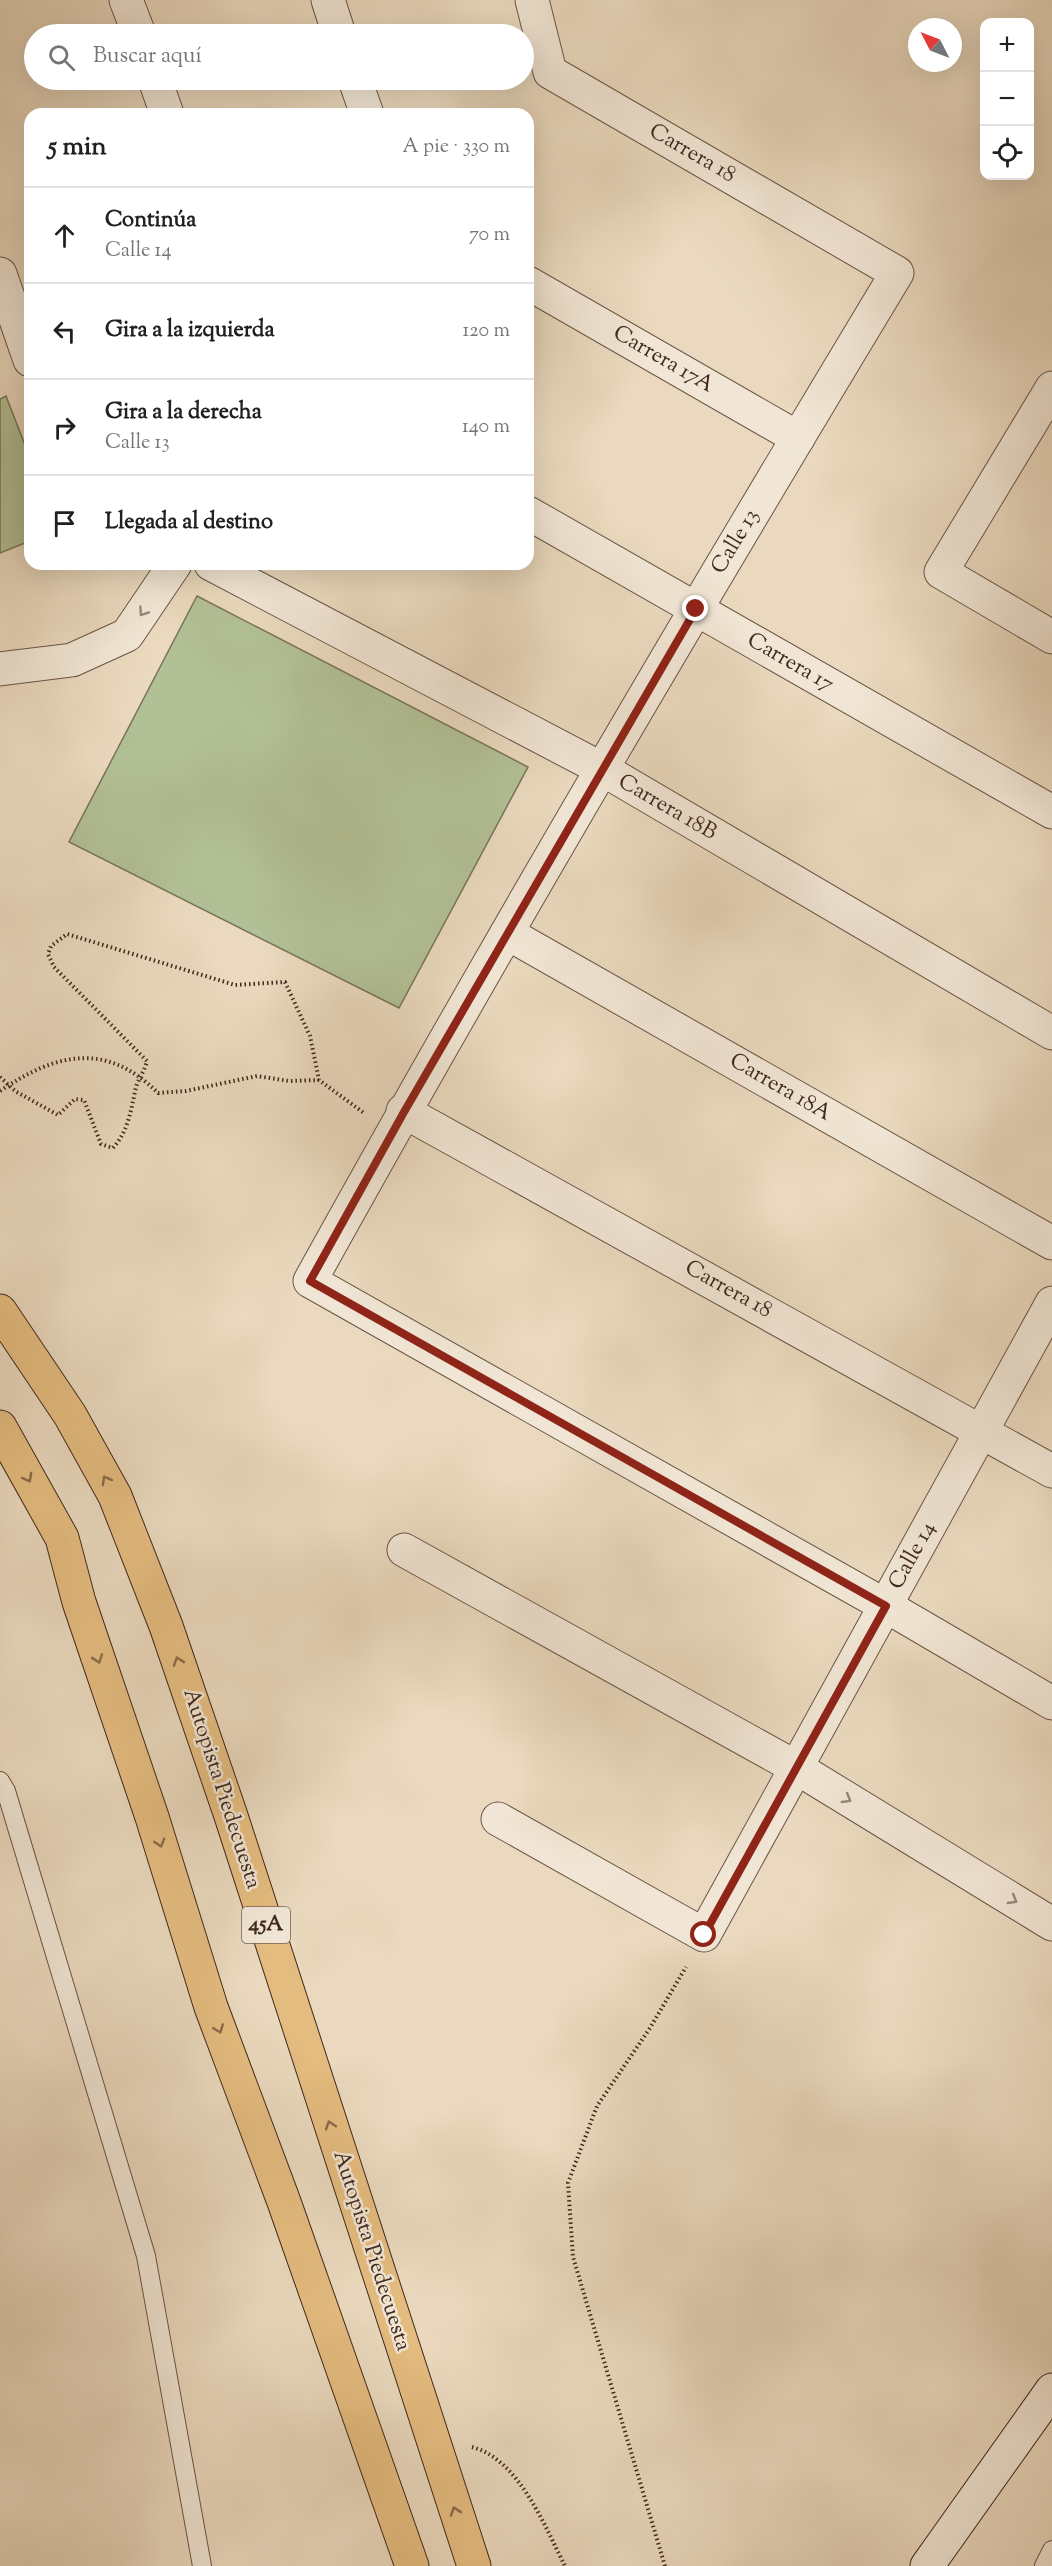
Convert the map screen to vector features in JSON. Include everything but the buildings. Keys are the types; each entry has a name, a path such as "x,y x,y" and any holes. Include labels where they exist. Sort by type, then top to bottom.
{"highway":[{"name":"Autopista Piedecuesta","path":"0,1311 70,1414 115,1496 166,1626 234,1827 474,2566"},
{"path":"0,1427 62,1538 80,1602 152,1816 211,2007 284,2202 412,2566"}],"street":[{"path":"126,0 135,24"},
{"path":"328,0 336,24"},
{"name":"Carrera 18","path":"532,0 550,72 897,273"},
{"path":"159,90 165,108"},
{"path":"359,90 365,108"},
{"name":"Calle 13","path":"886,1606 310,1281 398,1122 602,769 897,273"},
{"path":"0,274 24,343"},
{"name":"Carrera 17A","path":"534,286 798,438"},
{"path":"1050,396 941,572 1052,638"},
{"name":"Carrera 17","path":"534,516 1052,812"},
{"path":"0,669 72,660 127,635 171,570"},
{"name":"Carrera 18B","path":"222,570 602,769 1052,1033"},
{"name":"Carrera 18A","path":"507,933 1052,1243"},
{"name":"Carrera 18","path":"398,1122 982,1430 1052,1471"},
{"name":"Calle 14","path":"704,1935 1052,1303"},
{"path":"404,1550 797,1768 1052,1924"},
{"path":"886,1606 1052,1703"},
{"path":"498,1819 704,1935"},
{"path":"927,2566 1052,2390"}],"lane":[{"path":"0,1781 6,1791 146,2256 202,2566"},
{"path":"1044,2566 1052,2550"}],"path":[{"path":"0,1077 8,1086 58,1115 75,1099 84,1100 101,1144 113,1148 122,1138 147,1060 54,967 48,954 58,939 67,934 235,985 285,982 310,1036 319,1080"},
{"path":"0,1091 46,1065 69,1057 94,1057 117,1064 141,1076 158,1093 186,1091 257,1076 289,1081 319,1080 398,1122"},
{"path":"665,2566 573,2257 568,2183 597,2106 650,2028 704,1935"},
{"path":"433,2442 475,2447 512,2472 536,2507 565,2566"}],"green space":[{"path":"6,396 24,442 24,543 0,553 0,399"},
{"path":"197,596 528,767 399,1008 69,842"}],"route":[{"path":"696,609 404,1112 310,1281 886,1606 704,1935"}]}
